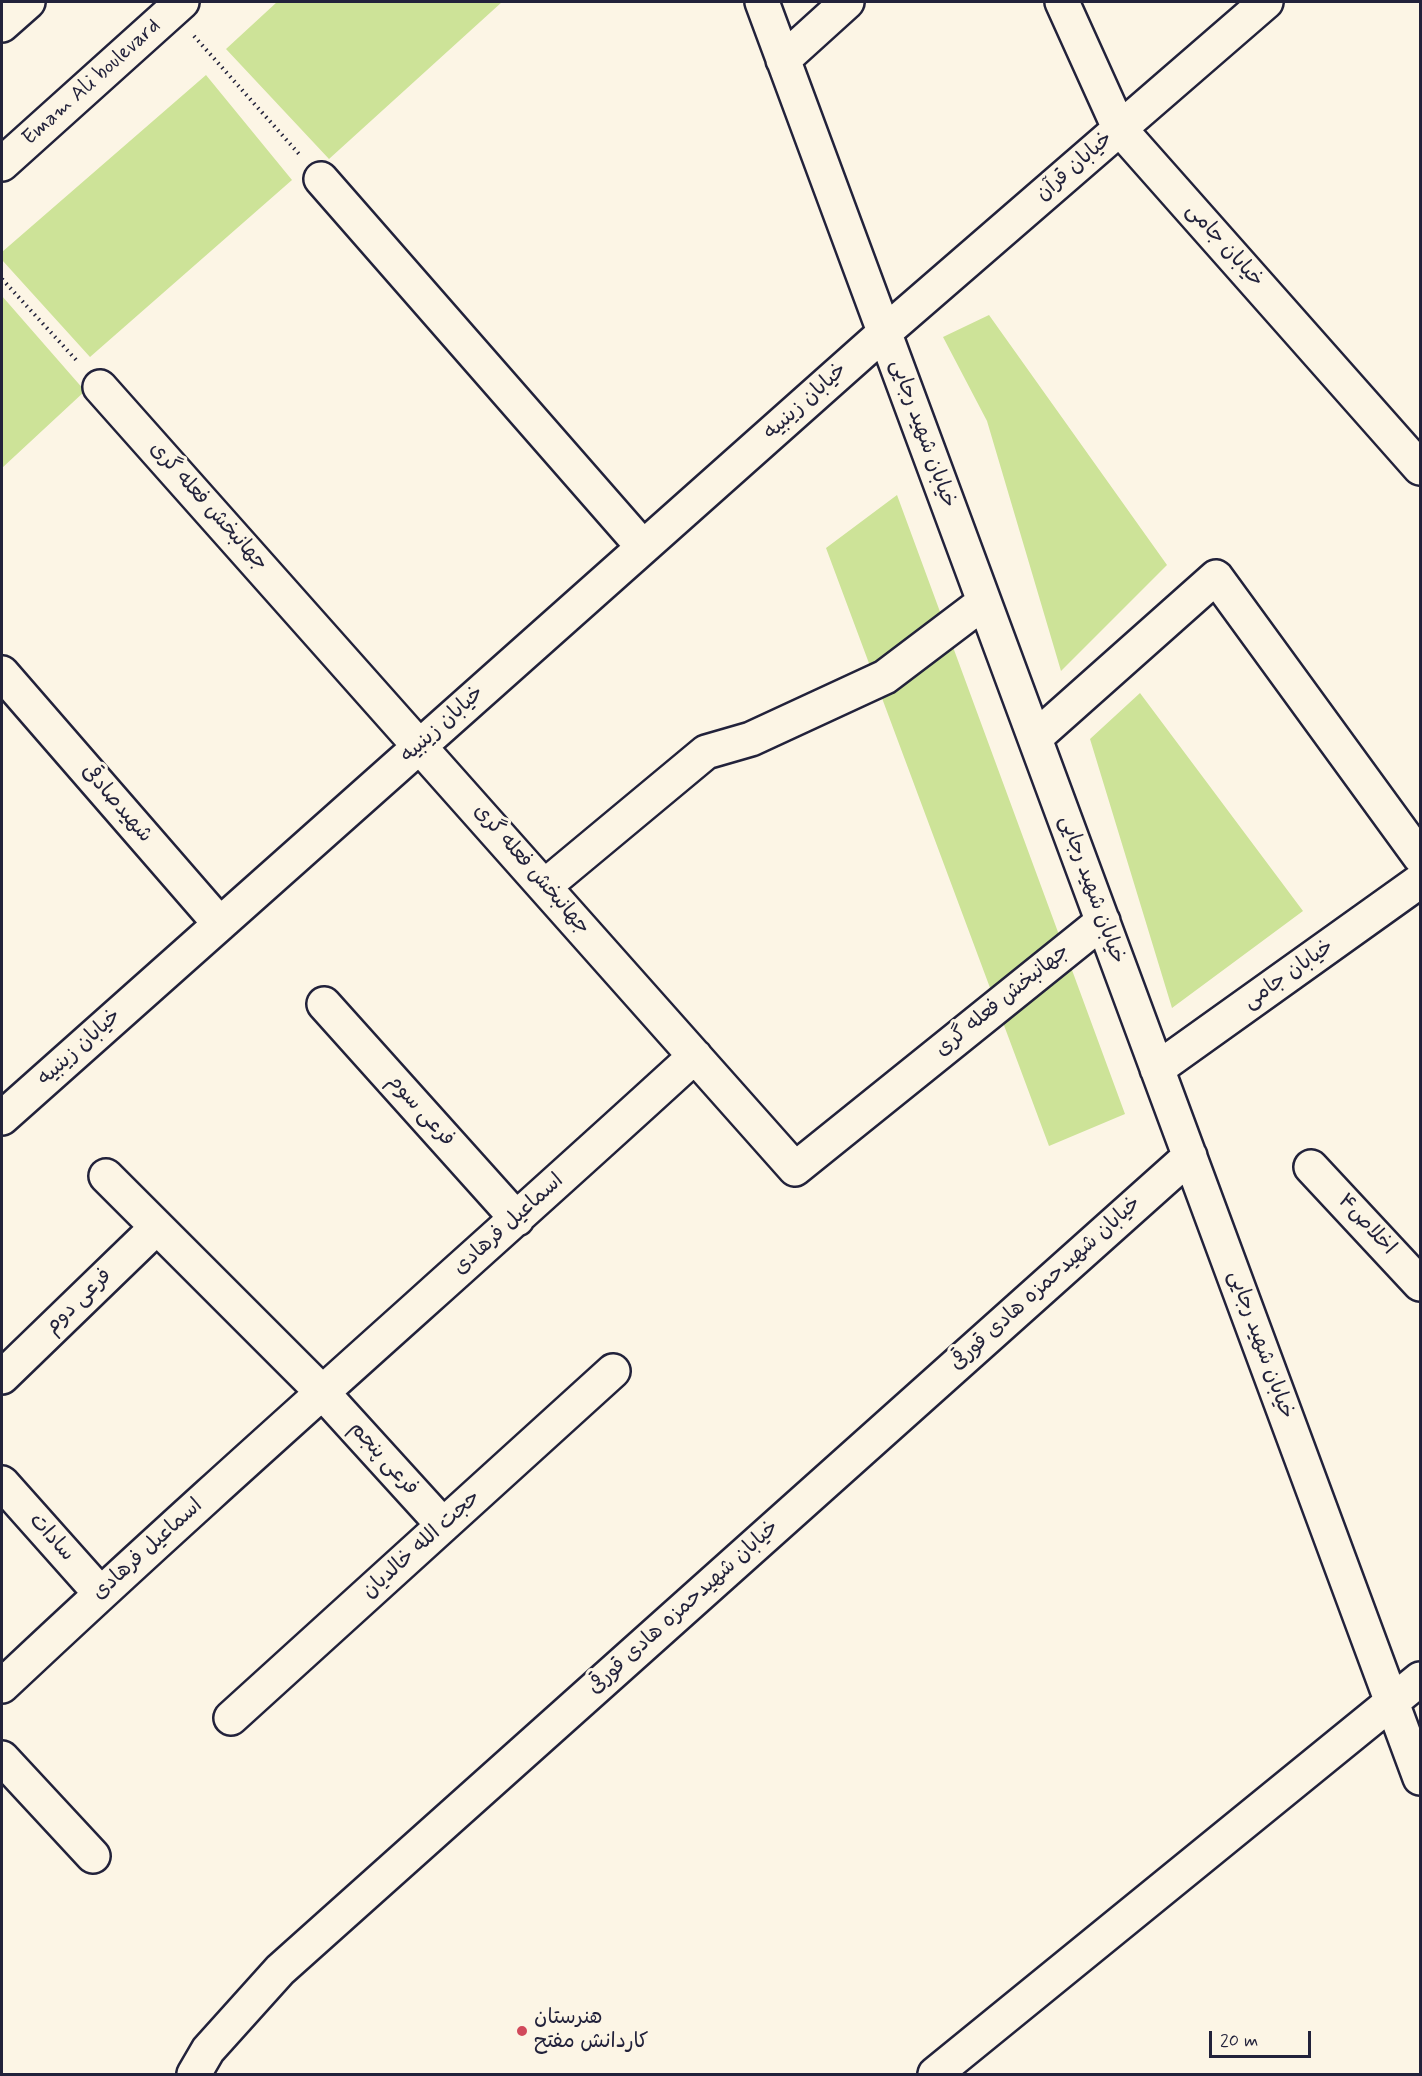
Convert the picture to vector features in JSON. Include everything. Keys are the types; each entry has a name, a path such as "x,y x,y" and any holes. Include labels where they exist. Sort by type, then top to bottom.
{"street":[{"path":"2,25 28,2"},
{"name":"خیابان شهید رجایی","path":"762,2 1420,1778"},
{"path":"783,60 848,2"},
{"name":"خیابان جامی","path":"1062,2 1119,128 1420,468"},
{"name":"خیابان قرآن","path":"884,333 1266,2"},
{"name":"Emam Ali boulevard","path":"2,164 177,6"},
{"path":"321,179 643,547"},
{"name":"خیابان زینبیه","path":"2,1118 884,333"},
{"name":"جهانبخش فعله گری","path":"100,387 421,745 795,1169 1103,921"},
{"path":"1035,738 1216,577 1420,857"},
{"path":"545,886 706,752 751,739 885,677 984,602"},
{"name":"شهیدصادقی","path":"5,684 220,924"},
{"name":"خیابان جامی","path":"1157,1069 1420,881"},
{"name":"فرعی سوم","path":"324,1004 517,1219"},
{"name":"اسماعیل فرهادی","path":"2,1686 100,1593 517,1219 694,1056"},
{"name":"خیابان شهیدحمزه هادی قورقی","path":"194,2074 208,2050 280,1970 1190,1156"},
{"name":"اخلاص۴","path":"1311,1167 1420,1284"},
{"path":"106,1176 322,1392"},
{"name":"فرعی دوم","path":"2,1377 157,1227"},
{"name":"حجت الله خالدیان","path":"231,1718 613,1371"},
{"name":"فرعی پنجم","path":"322,1392 443,1525"},
{"name":"سادات","path":"2,1484 100,1593"},
{"path":"935,2074 1393,1704 1420,1679"},
{"path":"2,1758 93,1856"}],"path":[{"path":"177,6 321,179"},
{"path":"2,279 100,387"}],"green space":[{"path":"277,2 502,2 329,159 226,49"},
{"path":"206,75 292,180 90,357 2,260 2,252"},
{"path":"2,296 85,391 2,468"},
{"path":"989,315 1167,565 1061,671 987,421 943,337"},
{"path":"897,495 1125,1114 1049,1146 826,548"},
{"path":"1140,693 1303,911 1172,1008 1090,739"}],"place":[{"name":"هنرستان کاردانش مفتح","path":"522,2031"}]}
